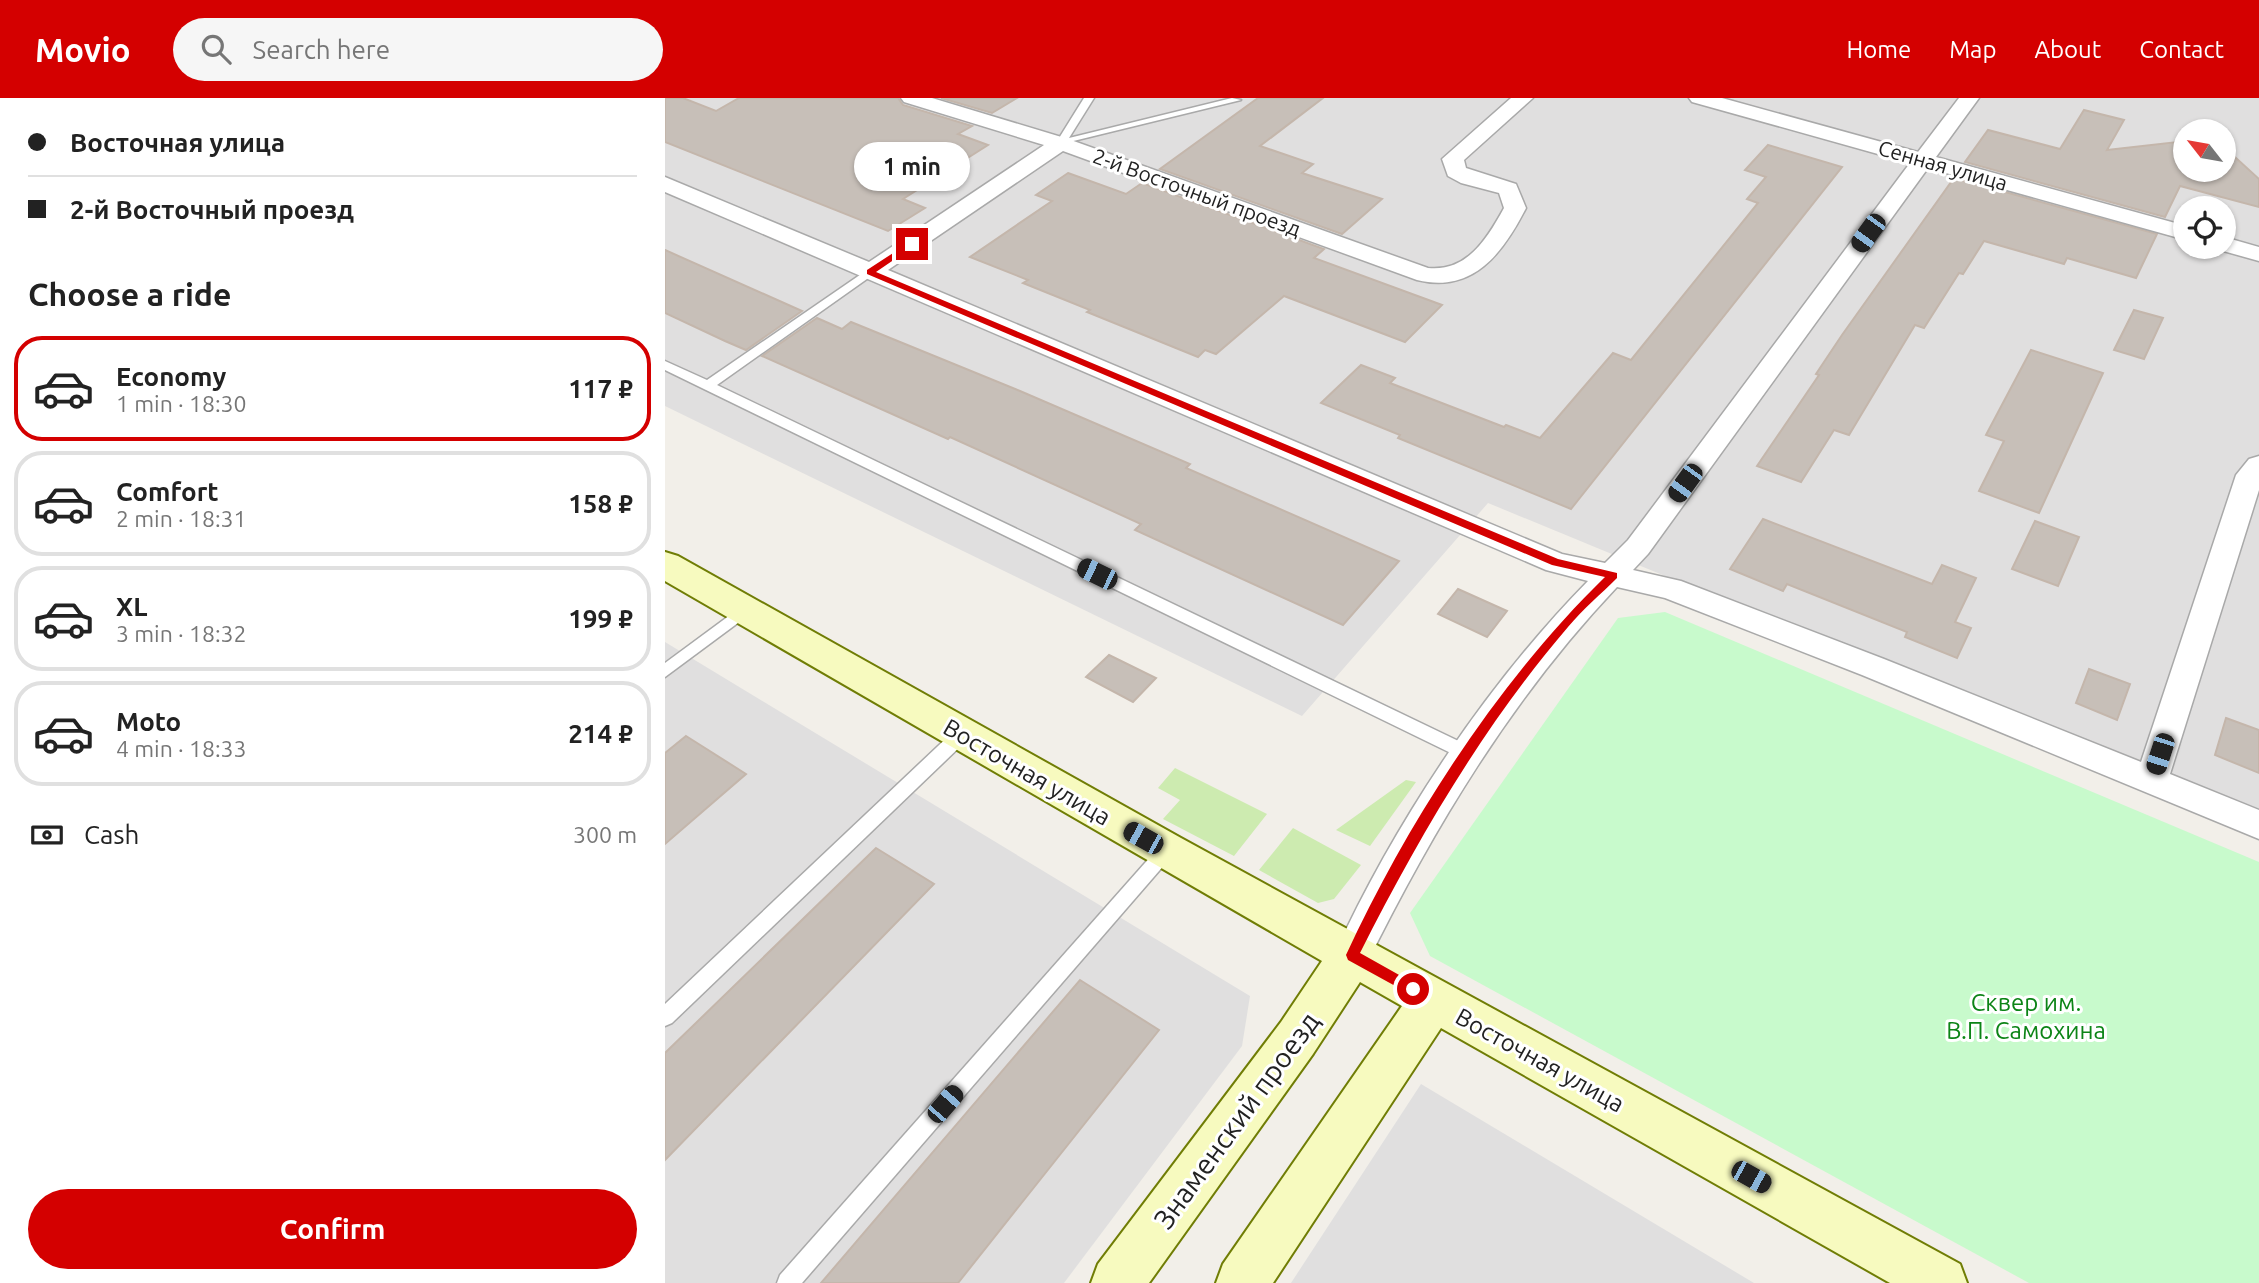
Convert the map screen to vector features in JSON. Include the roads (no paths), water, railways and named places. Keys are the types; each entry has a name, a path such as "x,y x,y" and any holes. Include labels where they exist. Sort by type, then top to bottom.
{"main road":[{"name":"Восточная улица","path":"665,565 961,735 1941,1283"},
{"name":"Знаменский проезд","path":"1117,1283 1297,1038 1352,955"},
{"path":"1242,1283 1433,1000"}],"street":[{"name":"2-й Восточный проезд","path":"911,98 1061,143 1425,275 1448,276 1470,266 1503,231 1515,208 1508,189 1469,178 1457,171 1453,159 1523,98"},
{"name":"Сенная улица","path":"1699,98 2173,229"},
{"path":"1352,955 1394,872 1467,753 1516,684 1566,622 1614,575 1645,538 1969,98"},
{"name":"2-й Восточный проезд","path":"870,272 1061,143"},
{"path":"665,184 1556,563 1671,589 1874,667 2259,825"},
{"path":"2236,247 2259,254"},
{"path":"2152,780 2250,475 2259,465"}],"lane":[{"path":"1061,143 1089,98"},
{"path":"1061,143 1236,100"},
{"path":"708,385 870,272"},
{"path":"665,365 1467,753"},
{"path":"665,671 745,610"},
{"path":"665,1017 961,735"},
{"path":"788,1283 1166,850"}],"park label":[{"name":"Сквер им. В.П. Самохина","path":"2026,1016"}]}
